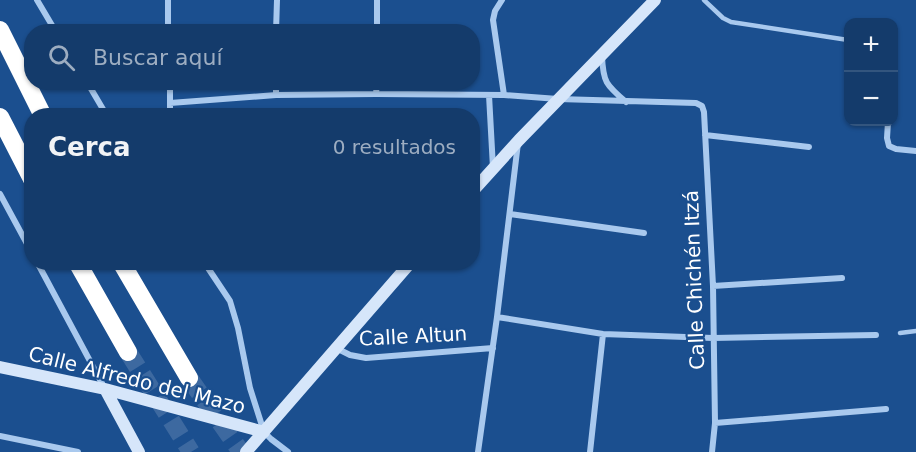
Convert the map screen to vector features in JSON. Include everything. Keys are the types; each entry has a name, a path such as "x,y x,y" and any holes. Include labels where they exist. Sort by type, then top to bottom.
{"highway":[{"path":"0,30 24,78"},
{"path":"30,90 39,108"},
{"path":"0,117 24,163"},
{"path":"82,270 128,352"},
{"path":"126,270 189,378"}],"main road":[{"path":"480,184 558,99 656,0"},
{"path":"246,452 404,270"},
{"name":"Calle Alfredo del Mazo","path":"0,367 105,389 264,432"},
{"path":"105,389 139,452"}],"street":[{"path":"37,0 51,24"},
{"path":"168,0 168,24"},
{"path":"276,24 277,0"},
{"path":"377,0 377,24"},
{"path":"502,0 495,11 493,20 504,95"},
{"path":"602,56 606,83 626,102"},
{"path":"91,90 102,108"},
{"path":"170,90 170,108"},
{"path":"276,90 276,95"},
{"path":"170,103 276,95 376,94 504,95 626,102"},
{"path":"489,95 494,169"},
{"name":"Calle Chichén Itzá","path":"626,102 696,103 702,106 704,112 712,286 715,423 712,452"},
{"path":"888,126 889,146 916,152"},
{"path":"705,135 809,147"},
{"path":"479,452 519,140"},
{"path":"0,194 24,238"},
{"path":"510,214 644,233"},
{"path":"41,270 105,389"},
{"path":"209,270 230,302 238,328 250,388 264,432 288,452"},
{"path":"712,286 842,279"},
{"path":"497,317 603,333 713,338 876,335"},
{"path":"590,452 603,333"},
{"name":"Calle Altun","path":"336,348 350,355 366,358 493,348"},
{"path":"715,423 886,409"},
{"path":"0,436 78,452"}],"lane":[{"path":"704,0 723,18 731,22 844,38"},
{"path":"900,333 916,331"}],"tunnel":[{"path":"128,352 191,452"},
{"path":"189,378 241,452"}]}
